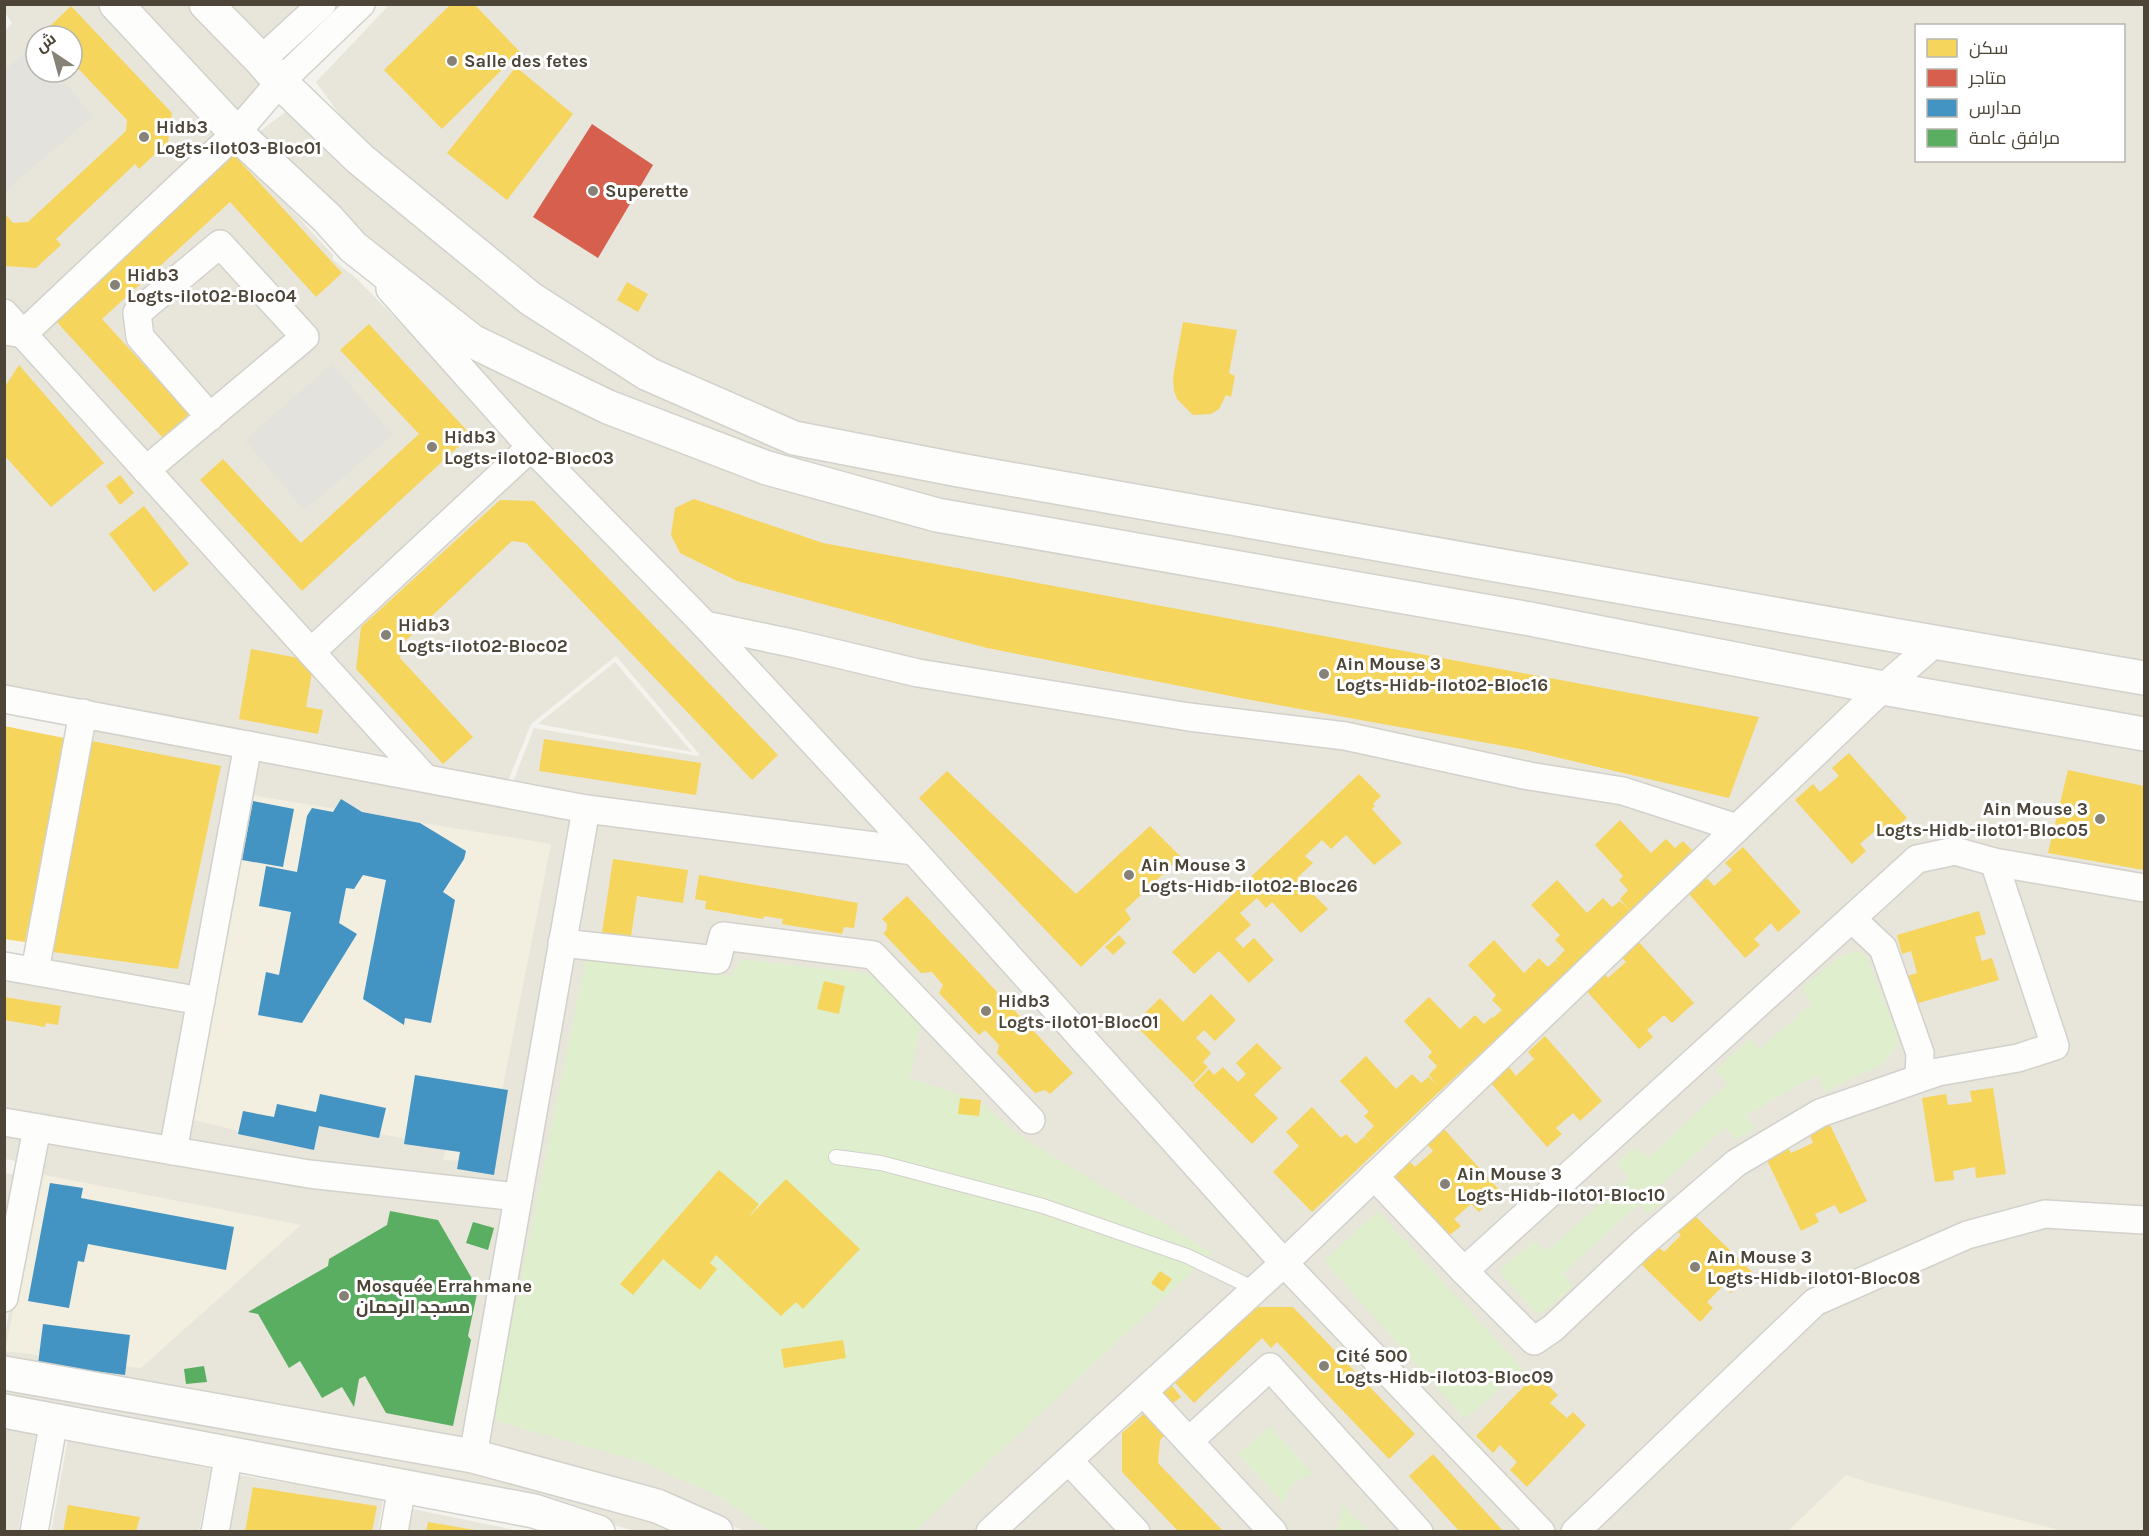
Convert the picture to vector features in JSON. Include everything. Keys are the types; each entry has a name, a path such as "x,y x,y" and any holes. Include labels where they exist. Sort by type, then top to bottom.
{"street":[{"path":"116,4 236,133 327,218 531,447 705,625 914,851 1284,1263 1541,1532"},
{"path":"206,4 270,71 360,159 531,299 648,374 794,438 959,470 2145,678"},
{"path":"14,332 236,133 270,71 322,4"},
{"path":"270,71 361,4"},
{"path":"146,470 210,417 305,337 220,244 137,314 140,337 210,417"},
{"path":"353,247 472,341 608,407 767,468 937,515 1530,620 1883,688 2145,734"},
{"path":"4,313 14,332 146,470 424,778"},
{"path":"311,652 531,447"},
{"path":"705,625 918,673 1189,717 1345,736 1529,776 1623,790 1737,828"},
{"path":"990,1532 1284,1263 1883,688 1936,642"},
{"path":"4,699 586,809 914,851"},
{"path":"35,971 83,713"},
{"path":"173,1151 248,745"},
{"path":"473,1456 586,809"},
{"path":"1464,1271 1917,859 1955,851 1994,862 2145,888"},
{"path":"1374,1176 1534,1341 1553,1328 1643,1243 1736,1163 1820,1113 1938,1072 2019,1058 2055,1046 1994,862"},
{"path":"1852,919 1883,948 1920,1053 1918,1078"},
{"path":"562,943 717,960 723,936 873,955 1031,1120"},
{"path":"4,966 201,1001"},
{"path":"4,1122 309,1174 518,1197"},
{"path":"4,1298 17,1168 37,1128"},
{"path":"1575,1532 1815,1302 1967,1235 2045,1214 2145,1220"},
{"path":"1189,1441 1270,1367 1419,1532"},
{"path":"4,1373 473,1456 657,1506 716,1532"},
{"path":"1143,1392 1273,1532"},
{"path":"4,1412 534,1511 587,1530"},
{"path":"34,1532 54,1420"},
{"path":"215,1532 229,1453"},
{"path":"1069,1461 1136,1532"},
{"path":"394,1532 402,1486"}],"lane":[{"path":"836,1157 881,1163 1043,1206 1186,1256 1256,1289"}],"shaded area":[{"path":"390,4 2144,5 2144,666 796,426 652,363 534,287 365,150 316,82"},
{"path":"5,5 102,5 226,140 24,325 5,302 5,31 12,23 5,12"},
{"path":"122,5 190,5 282,97 236,131"},
{"path":"222,5 314,5 266,50"},
{"path":"24,54 24,84 65,84 93,116 5,191 5,70"},
{"path":"292,107 355,170 792,449 1916,651 1885,676 943,505 772,457 611,396 478,332 247,141"},
{"path":"236,150 333,255 333,260 356,278 636,564 895,842 511,787 534,728 698,756 699,754 616,656 531,724 506,786 428,771 34,334"},
{"path":"410,313 768,480 1865,695 1284,1253"},
{"path":"4,338 20,340 406,767 5,692"},
{"path":"332,364 393,435 304,510 245,440"},
{"path":"1934,653 2144,689 2144,722 1903,680"},
{"path":"615,662 692,752 538,724"},
{"path":"1882,699 2144,745 2144,881 1956,844 1464,1261 1384,1176"},
{"path":"89,722 240,750 195,993 43,965"},
{"path":"253,753 578,814 512,1190 181,1145"},
{"path":"251,795 551,844 488,1162 443,1160 447,1146 302,1120 293,1144 189,1119"},
{"path":"592,817 911,858 1274,1262 1252,1282 1185,1259 1245,1289 979,1531 744,1531 661,1495 482,1446 568,951 716,967 728,944 878,950 723,929 711,953 570,937"},
{"path":"1954,858 1987,867 2046,1041 1927,1068 1862,919 1921,865"},
{"path":"2004,871 2144,895 2144,1213 2044,1207 1813,1295 1565,1531 1550,1531 1293,1263 1373,1187 1528,1344 1740,1169 1823,1119 2057,1052"},
{"path":"1851,928 1877,951 1912,1073 1818,1106 1534,1332 1474,1271"},
{"path":"4,973 193,1007 168,1143 5,1115"},
{"path":"4,1129 29,1133 23,1162 5,1159"},
{"path":"42,1136 509,1204 468,1443 5,1361 5,1334"},
{"path":"5,1173 21,1176 5,1262"},
{"path":"40,1174 301,1225 141,1368 5,1351"},
{"path":"2046,1222 2144,1227 2144,1531 1585,1532 1818,1308 1968,1242"},
{"path":"1284,1272 1532,1532 1000,1532"},
{"path":"4,1384 470,1466 688,1531 635,1531 5,1400"},
{"path":"5,1428 36,1434 18,1531 5,1531"},
{"path":"68,1438 211,1469 199,1531 51,1532"},
{"path":"239,1475 383,1499 378,1531 230,1532"},
{"path":"1846,1475 1873,1484 2064,1531 1788,1531"},
{"path":"413,1509 520,1531 409,1532"}],"green space":[{"path":"1857,951 1866,955 1895,1028 1898,1043 1885,1063 1825,1092 1817,1075 1746,1115 1755,1126 1750,1133 1735,1139 1725,1128 1658,1187 1667,1201 1648,1213 1639,1204 1563,1273 1573,1287 1543,1312 1535,1313 1502,1275 1501,1268 1534,1241 1547,1251 1629,1178 1617,1163 1634,1147 1649,1157 1727,1083 1716,1070 1749,1039 1760,1049 1811,1004 1802,987 1839,957"},
{"path":"586,957 731,976 740,959 871,974 922,1019 910,1078 979,1101 1020,1136 1212,1253 915,1531 770,1531 718,1496 642,1462 492,1420"},
{"path":"1378,1211 1523,1369 1465,1419 1324,1261"},
{"path":"1270,1426 1314,1475 1302,1478 1293,1484 1284,1504 1238,1454"},
{"path":"1343,1504 1367,1531 1332,1531 1338,1527"}],"building: سكن":[{"name":"Salle des fetes","path":"451,4 474,4 520,52 442,129 384,70"},
{"name":"Hidb3 Logts-ilot03-Bloc01","path":"71,6 172,113 168,142 139,169 135,164 56,239 61,245 36,268 4,266 4,213 13,223 28,222 126,131 127,120 84,75 84,24 52,24"},
{"name":"Salle des fetes","path":"516,67 573,114 507,200 447,153"},
{"name":"Hidb3 Logts-ilot02-Bloc04","path":"234,155 342,273 316,297 230,202 102,319 189,414 163,438 54,319"},
{"path":"627,282 648,294 638,312 617,300"},
{"path":"1183,322 1237,330 1229,373 1235,376 1231,397 1226,395 1219,409 1211,414 1193,415 1177,399 1174,391 1173,377"},
{"name":"Hidb3 Logts-ilot02-Bloc03","path":"369,324 471,435 302,591 200,480 223,459 301,543 419,434 340,350"},
{"path":"19,365 104,463 51,507 4,455 4,388"},
{"path":"120,475 134,493 120,505 106,486"},
{"name":"Ain Mouse 3 Logts-Hidb-ilot02-Bloc16","path":"694,499 823,543 1759,717 1729,798 1526,750 1251,700 987,648 737,581 680,553 671,535 675,508"},
{"name":"Hidb3 Logts-ilot02-Bloc02","path":"500,500 534,501 778,755 752,780 526,543 512,541 403,643 400,658 473,737 443,764 356,669 361,627"},
{"path":"144,506 189,564 154,592 109,534"},
{"path":"251,649 314,661 306,707 323,710 318,734 239,719"},
{"path":"4,726 69,739 25,942 4,939"},
{"path":"544,739 701,763 696,795 539,771"},
{"path":"92,741 221,766 178,969 53,952"},
{"path":"1849,753 1907,818 1884,837 1877,829 1860,844 1866,851 1852,864 1795,800 1813,784 1820,792 1839,776 1832,768"},
{"name":"Ain Mouse 3 Logts-Hidb-ilot01-Bloc05","path":"2068,770 2144,786 2144,870 2048,853"},
{"name":"Ain Mouse 3 Logts-Hidb-ilot02-Bloc26","path":"947,771 1076,894 1150,826 1181,857 1125,910 1131,919 1081,967 919,798"},
{"path":"1359,774 1381,796 1373,804 1375,806 1372,809 1402,843 1374,865 1346,835 1331,849 1322,840 1305,856 1313,863 1297,878 1328,909 1301,933 1272,902 1266,908 1257,898 1240,913 1251,925 1235,939 1243,948 1254,938 1274,960 1249,983 1219,951 1194,974 1172,952"},
{"path":"1620,820 1651,853 1666,839 1675,848 1683,841 1696,854 1312,1212 1273,1172 1299,1146 1286,1132 1312,1107 1341,1138 1346,1134 1356,1144 1365,1136 1376,1148 1365,1135 1374,1126 1364,1116 1369,1112 1340,1081 1366,1056 1396,1089 1412,1074 1421,1083 1429,1077 1437,1085 1429,1075 1437,1066 1428,1057 1432,1052 1404,1021 1429,997 1460,1029 1475,1015 1484,1024 1502,1010 1492,1000 1496,995 1468,965 1494,940 1524,973 1539,958 1548,967 1556,960 1563,968 1556,959 1565,950 1555,940 1560,935 1531,905 1557,880 1587,913 1603,898 1612,907 1620,901 1628,909 1620,899 1628,890 1619,880 1623,876 1595,845"},
{"path":"1743,847 1801,912 1778,932 1771,923 1754,939 1760,945 1745,958 1689,894 1707,878 1714,886 1732,870 1725,863"},
{"path":"613,859 688,870 683,903 637,896 630,943 601,939"},
{"path":"699,875 858,903 854,928 844,927 842,934 782,924 783,919 764,916 763,919 705,909 706,901 695,899"},
{"name":"Hidb3 Logts-ilot01-Bloc01","path":"907,896 1073,1073 1050,1094 1045,1090 1035,1093 997,1053 999,1045 985,1030 979,1035 939,993 943,985 932,972 921,973 883,933 886,931 887,924 882,919"},
{"path":"1979,911 1986,934 1975,937 1982,961 1992,958 1999,980 1915,1004 1907,976 1917,973 1911,951 1902,954 1897,935"},
{"path":"1119,935 1126,943 1113,955 1105,947"},
{"path":"1636,939 1694,1003 1672,1023 1664,1015 1647,1030 1653,1037 1639,1049 1582,986 1600,969 1608,978 1626,962 1619,954"},
{"path":"824,981 845,986 839,1014 817,1009"},
{"path":"1211,994 1236,1020 1215,1041 1204,1030 1196,1038 1211,1053 1203,1062 1208,1067 1193,1083 1134,1024 1160,998 1183,1022"},
{"path":"4,997 61,1006 58,1025 46,1023 45,1027 4,1020"},
{"path":"1545,1036 1602,1101 1580,1121 1573,1113 1556,1128 1562,1134 1547,1147 1491,1083 1509,1067 1516,1076 1534,1059 1528,1052"},
{"path":"1257,1043 1282,1068 1254,1095 1278,1118 1252,1144 1193,1085 1209,1069 1214,1075 1223,1067 1238,1082 1246,1074 1236,1063"},
{"path":"1993,1088 2006,1174 1976,1178 1975,1167 1953,1171 1954,1180 1935,1182 1922,1098 1946,1094 1948,1105 1972,1102 1970,1091"},
{"path":"960,1098 981,1100 979,1116 958,1114"},
{"path":"1829,1123 1867,1201 1840,1214 1835,1205 1815,1214 1819,1222 1801,1231 1764,1154 1786,1143 1791,1153 1813,1143 1809,1133"},
{"name":"Ain Mouse 3 Logts-Hidb-ilot01-Bloc10","path":"1443,1128 1501,1192 1479,1212 1471,1204 1454,1219 1461,1226 1446,1238 1389,1175 1407,1159 1415,1167 1433,1151 1426,1143"},
{"path":"719,1170 759,1204 747,1219 786,1179 860,1249 803,1309 796,1302 781,1316 716,1255 710,1263 717,1269 700,1290 663,1259 633,1295 620,1284"},
{"name":"Ain Mouse 3 Logts-Hidb-ilot01-Bloc08","path":"1690,1211 1752,1272 1731,1293 1723,1286 1707,1302 1713,1308 1700,1322 1639,1262 1656,1244 1664,1252 1681,1235 1674,1228"},
{"path":"1160,1271 1172,1279 1163,1292 1151,1283"},
{"name":"Cité 500 Logts-Hidb-ilot03-Bloc09","path":"1255,1307 1293,1307 1415,1434 1389,1459 1277,1342 1271,1348 1262,1338 1194,1403 1175,1383"},
{"path":"843,1340 846,1358 784,1368 781,1349"},
{"path":"1536,1374 1558,1395 1550,1403 1567,1418 1573,1412 1586,1425 1527,1487 1510,1470 1517,1462 1500,1445 1493,1453 1476,1436"},
{"path":"1172,1386 1181,1397 1164,1410 1156,1399"},
{"path":"1148,1410 1168,1432 1160,1440 1158,1463 1224,1532 1179,1532 1122,1472 1122,1433"},
{"path":"1433,1454 1504,1532 1460,1532 1409,1476"},
{"path":"253,1487 377,1506 372,1532 245,1532"},
{"path":"68,1505 140,1517 136,1532 63,1532"},
{"path":"428,1522 475,1530 475,1532 426,1532"}],"building: متاجر":[{"name":"Superette","path":"592,124 653,165 598,258 533,217"}],"building: مدارس":[{"path":"341,799 362,812 420,823 466,851 464,859 443,892 455,900 431,1023 405,1018 404,1025 363,999 386,880 363,875 354,889 346,888 339,923 357,934 302,1023 258,1015 266,972 279,975 291,912 259,906 266,866 297,872 307,816 312,808 333,812"},
{"path":"253,801 294,809 283,867 242,860"},
{"path":"415,1075 508,1090 494,1175 457,1169 460,1152 404,1144"},
{"path":"320,1094 386,1108 379,1138 319,1126 314,1150 238,1134 243,1111 274,1117 277,1104 316,1112"},
{"path":"50,1183 83,1188 81,1198 234,1227 226,1270 88,1244 84,1262 78,1261 69,1308 28,1301"},
{"path":"43,1324 130,1335 125,1375 38,1364"}],"building: مرافق عامة":[{"name":"Mosquée Errahmane مسجد الرحمان","path":"390,1211 438,1220 478,1289 468,1336 471,1340 453,1426 386,1413 365,1376 359,1379 354,1407 342,1387 322,1398 300,1361 289,1368 258,1314 248,1312 328,1266 329,1259 387,1225"},
{"path":"473,1222 494,1228 488,1250 466,1243"},
{"path":"204,1366 207,1382 186,1384 184,1369"}],"place":[{"name":"Salle des fetes","path":"452,61"},
{"name":"Hidb3 Logts-ilot03-Bloc01","path":"144,137"},
{"name":"Superette","path":"593,191"},
{"name":"Hidb3 Logts-ilot02-Bloc04","path":"115,285"},
{"name":"Hidb3 Logts-ilot02-Bloc03","path":"432,447"},
{"name":"Hidb3 Logts-ilot02-Bloc02","path":"386,635"},
{"name":"Ain Mouse 3 Logts-Hidb-ilot02-Bloc16","path":"1324,674"},
{"name":"Ain Mouse 3 Logts-Hidb-ilot01-Bloc05","path":"2100,819"},
{"name":"Ain Mouse 3 Logts-Hidb-ilot02-Bloc26","path":"1129,875"},
{"name":"Hidb3 Logts-ilot01-Bloc01","path":"986,1011"},
{"name":"Ain Mouse 3 Logts-Hidb-ilot01-Bloc10","path":"1445,1184"},
{"name":"Ain Mouse 3 Logts-Hidb-ilot01-Bloc08","path":"1695,1267"},
{"name":"Mosquée Errahmane مسجد الرحمان","path":"344,1296"},
{"name":"Cité 500 Logts-Hidb-ilot03-Bloc09","path":"1324,1366"}]}
